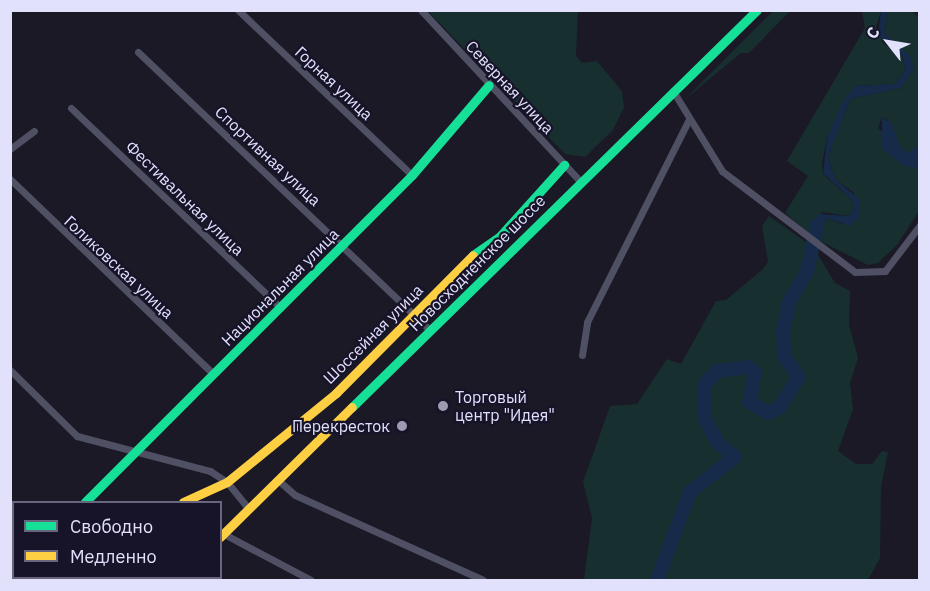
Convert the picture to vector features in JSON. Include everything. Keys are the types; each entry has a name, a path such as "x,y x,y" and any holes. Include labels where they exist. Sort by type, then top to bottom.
{"street":[{"name":"Горная улица","path":"238,10 412,175"},
{"name":"Северная улица","path":"421,10 581,182"},
{"name":"Новосходненское шоссе","path":"222,536 756,10"},
{"name":"Спортивная улица","path":"138,52 430,330"},
{"name":"Национальная улица","path":"86,501 212,372 412,175 489,85"},
{"path":"673,91 722,171 855,272 878,274 891,266 920,225"},
{"name":"Фестивальная улица","path":"71,108 280,307"},
{"path":"582,355 587,322 689,119"},
{"path":"10,149 34,131"},
{"name":"Шоссейная улица","path":"185,501 227,482 336,393 488,240 500,236 564,165"},
{"name":"Голиковская улица","path":"10,179 212,372"},
{"path":"10,370 77,436 210,471 227,482 249,510"},
{"path":"279,481 295,495 483,580"},
{"path":"222,536 311,580"}],"green space":[{"path":"428,11 578,11 576,56 582,63 597,61 622,91 624,107 613,130 585,157 565,154"},
{"path":"773,11 790,11 749,53 741,53 684,100"},
{"path":"862,11 881,11 876,27 883,43 903,56 905,71 895,84 855,86 827,139 822,163 823,174 852,200 854,211 849,216 822,212 810,234 785,213 808,176 787,161 865,28"},
{"path":"887,11 912,11 919,18 919,146 908,153 899,147 888,120 882,117 878,128 919,166 919,211 897,245 878,263 868,265 816,239 827,218 842,224 859,218 854,193 835,179 828,157 850,99 901,88 914,68 885,33"},
{"path":"769,216 814,248 835,283 850,291 849,325 858,358 850,383 853,409 838,451 856,464 872,464 882,451 888,452 881,487 880,558 868,580 584,580 592,518 583,482 610,406 637,404 667,359 681,364 716,301 726,300 763,269 768,262 762,226"}],"water":[{"path":"881,11 887,11 885,33 910,56 914,68 901,88 850,99 828,157 835,179 860,200 859,218 849,226 827,218 816,239 810,234 818,214 849,216 854,211 852,200 823,173 827,139 842,103 855,86 895,84 905,71 903,56 878,36"},
{"path":"882,117 892,124 900,147 908,153 919,146 918,168 904,166 882,149"}],"waterway":[{"path":"657,580 690,492 735,457 718,443 704,418 704,385 717,371 749,367 755,372 749,402 768,413 779,408 799,377 784,356 783,332 790,300 807,272 817,225"}],"traffic: fast":[{"path":"352,407 757,10"},
{"path":"86,501 412,175 489,85"},
{"path":"473,255 500,236 564,165"}],"traffic: slow":[{"path":"185,501 227,482 336,393 473,255"},
{"path":"222,535 352,407"}],"place":[{"name":"Торговый центр \"Идея\"","path":"443,406"},
{"name":"Перекресток","path":"402,426"}]}
